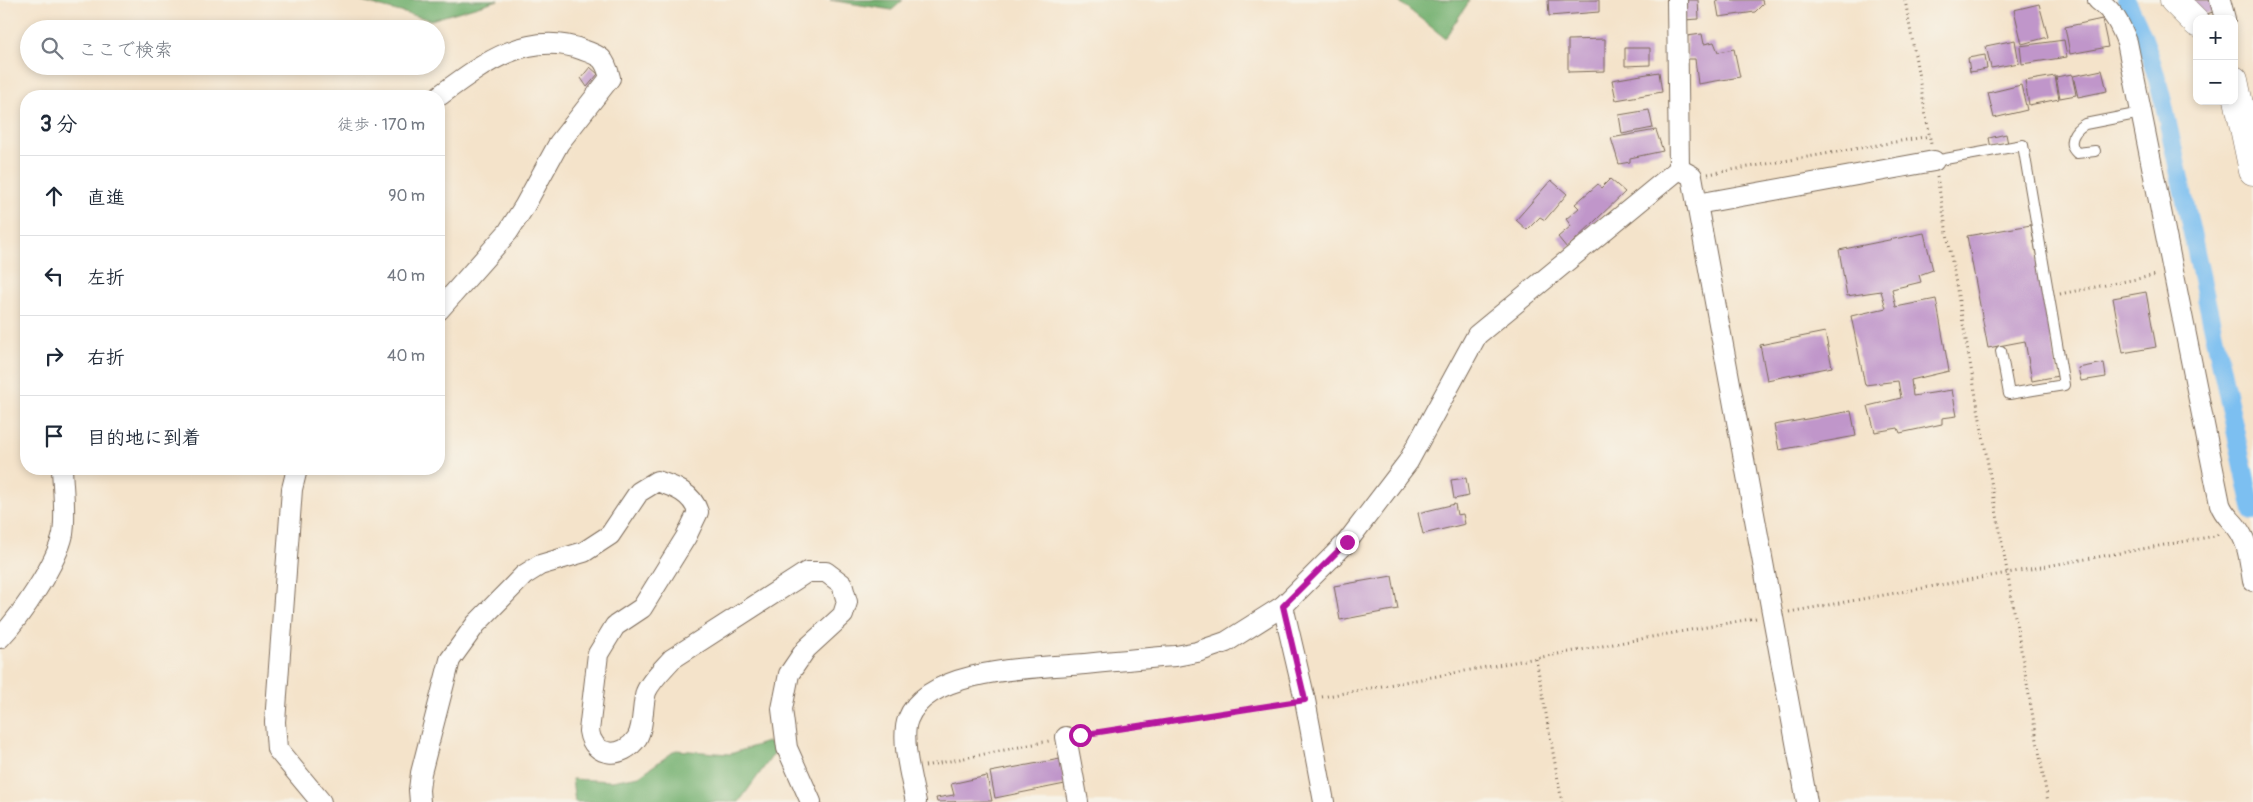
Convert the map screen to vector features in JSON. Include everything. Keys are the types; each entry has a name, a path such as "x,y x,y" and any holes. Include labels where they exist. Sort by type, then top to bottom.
{"highway":[{"path":"2174,0 2193,19"},
{"path":"2238,99 2253,171"}],"street":[{"path":"1676,0 1686,173 1697,204 1808,802"},
{"path":"2098,0 2113,12 2120,22 2127,42 2220,504 2227,518 2239,530 2246,543 2253,581"},
{"path":"2220,0 2224,15"},
{"path":"445,92 499,55 529,45 568,44 601,56 607,65 610,78 559,143 508,232 445,303"},
{"path":"1697,204 1934,161"},
{"path":"916,802 906,750 907,721 916,705 934,691 969,677 1017,668 1176,656 1197,652 1226,642 1283,606 1347,542 1408,462 1477,335 1686,173"},
{"path":"0,638 18,616 56,557 63,533 62,475"},
{"path":"296,475 292,489 275,722 277,749 321,802"},
{"path":"420,802 421,773 450,660 476,624 524,575 540,565 584,552 610,535 639,492 657,482 677,488 695,502 698,512 686,537 642,608 615,626 598,654 589,731 590,741 601,751 616,753 630,745 638,736 647,691 672,659 808,572 826,572 842,584 847,602 843,615 806,649 789,674 782,709 787,748 811,802"},
{"path":"1283,606 1305,700 1324,802"},
{"path":"1066,737 1078,802"}],"lane":[{"path":"2095,151 2077,153 2072,149 2071,142 2078,128 2085,124 2141,113"},
{"path":"1934,161 2023,145 2064,385 2009,394 2001,351"}],"path":[{"path":"1905,0 2048,802"},
{"path":"1686,173 1930,136"},
{"path":"2049,296 2173,272"},
{"path":"910,769 1066,737 1305,700 2215,536 2232,523"},
{"path":"1536,659 1562,802"}],"green space":[{"path":"355,0 498,0 431,20"},
{"path":"830,0 903,0 892,10"},
{"path":"1397,0 1470,0 1445,38"},
{"path":"767,742 778,748 739,802 575,802 572,779 612,781 639,776 676,750 730,754"}],"building":[{"path":"1548,0 1599,0 1599,12 1549,16"},
{"path":"1683,0 1698,0 1699,19 1684,20"},
{"path":"1716,0 1762,0 1763,4 1755,12 1719,17"},
{"path":"2193,0 2212,0 2216,11 2197,15"},
{"path":"2039,4 2048,37 2022,44 2014,10"},
{"path":"2102,19 2108,47 2070,54 2065,27"},
{"path":"1702,34 1704,44 1714,42 1718,52 1734,49 1740,77 1698,84 1695,59 1687,59 1687,36"},
{"path":"1605,39 1605,71 1568,72 1568,40"},
{"path":"2015,40 2019,63 1991,68 1986,46"},
{"path":"2064,40 2067,57 2022,64 2020,46"},
{"path":"1625,48 1650,48 1650,65 1625,66"},
{"path":"1985,55 1987,69 1970,72 1968,58"},
{"path":"590,67 598,74 587,87 581,78"},
{"path":"2102,70 2107,91 2078,97 2073,76"},
{"path":"1659,72 1662,92 1616,100 1612,80"},
{"path":"2072,74 2076,95 2060,98 2056,77"},
{"path":"2055,76 2059,99 2029,105 2025,81"},
{"path":"2021,85 2027,110 1994,118 1988,93"},
{"path":"1649,110 1653,128 1622,134 1619,115"},
{"path":"1656,130 1663,151 1630,158 1630,162 1619,164 1611,138"},
{"path":"2006,134 2008,144 1991,148 1989,138"},
{"path":"1610,179 1625,192 1567,248 1558,237 1571,226 1566,219 1579,208 1575,204 1598,184 1601,188"},
{"path":"1551,180 1567,194 1545,220 1540,217 1527,230 1516,220"},
{"path":"2031,225 2058,376 2032,381 2025,341 1988,348 1967,236"},
{"path":"1924,233 1933,270 1919,275 1921,282 1892,289 1896,307 1936,299 1949,371 1911,380 1913,396 1952,390 1957,416 1942,418 1942,424 1900,433 1898,428 1875,432 1868,406 1901,398 1898,381 1865,385 1851,316 1886,308 1881,291 1847,296 1839,250"},
{"path":"2146,292 2156,347 2123,353 2113,298"},
{"path":"1825,332 1832,367 1767,380 1760,345"},
{"path":"2104,363 2106,377 2081,381 2078,368"},
{"path":"1851,411 1856,436 1779,450 1774,425"},
{"path":"1466,478 1469,496 1454,499 1451,480"},
{"path":"1455,504 1457,515 1463,514 1465,524 1423,534 1418,513"},
{"path":"1392,576 1398,609 1340,620 1334,586"},
{"path":"1060,759 1065,784 995,798 990,772"},
{"path":"987,776 992,801 937,802 936,798 954,795 951,784"}],"waterway":[{"path":"2126,0 2148,49 2163,101 2253,512"}],"route":[{"path":"1080,735 1305,700 1283,606 1347,542"}]}
